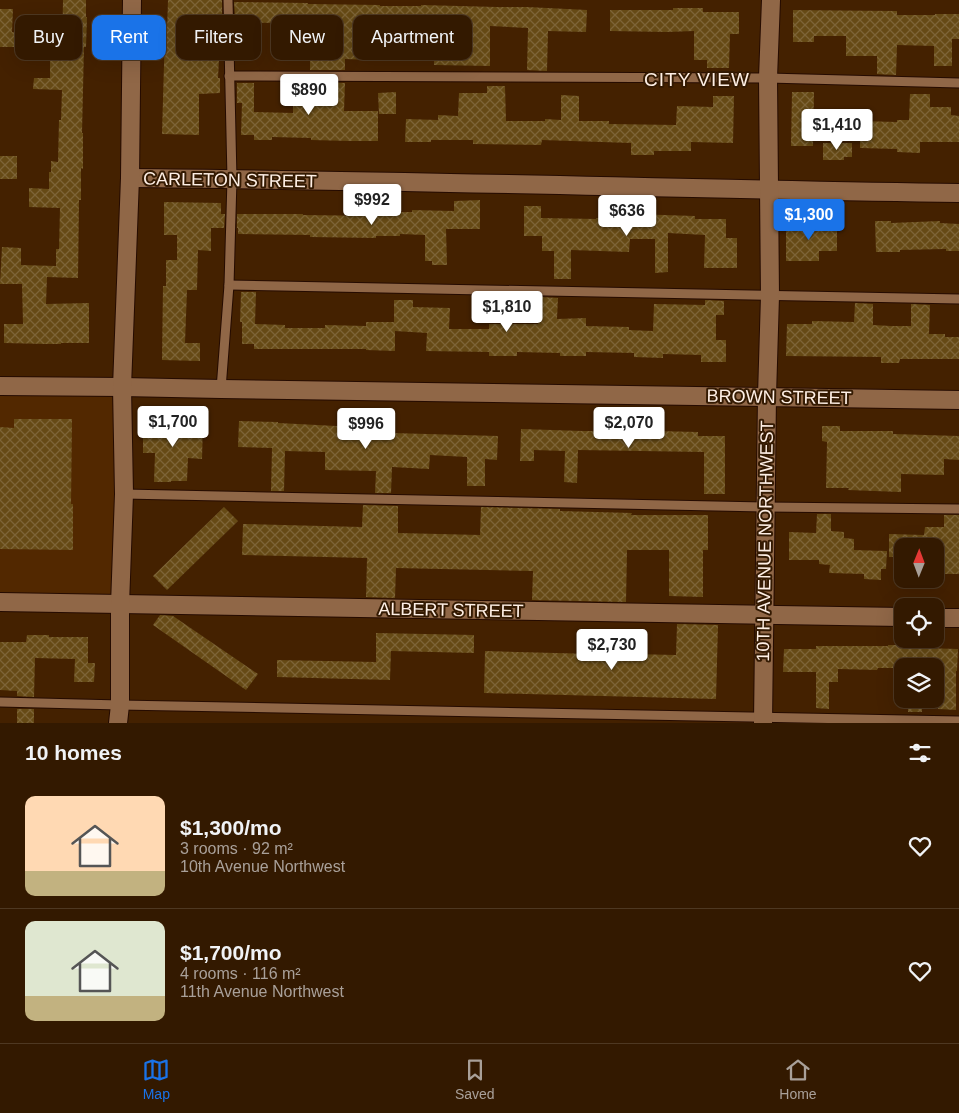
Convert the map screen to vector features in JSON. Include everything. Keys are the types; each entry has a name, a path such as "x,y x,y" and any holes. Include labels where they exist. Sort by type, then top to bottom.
{"street":[{"path":"118,723 120,705 120,605 124,494 122,387 130,178 132,0"},
{"name":"10TH AVENUE NORTHWEST","path":"763,720 770,296 768,78 770,0"},
{"name":"CARLETON STREET","path":"130,178 959,193"},
{"name":"BROWN STREET","path":"0,386 959,400"},
{"name":"ALBERT STREET","path":"0,602 894,617"},
{"path":"944,618 959,618"}],"lane":[{"path":"221,389 229,285 232,179 228,0"},
{"path":"229,76 768,78 959,83"},
{"path":"229,285 959,299"},
{"path":"124,494 959,509"},
{"path":"0,702 763,720 959,721"}],"shaded area":[{"path":"0,386 122,387 120,605 0,602"}],"building":[{"path":"63,0 86,0 87,17 86,47 84,47 82,133 83,169 81,168 81,200 79,200 78,278 47,277 46,304 89,303 89,343 4,343 4,324 23,324 22,284 0,284 2,247 21,248 21,265 56,266 56,249 59,249 60,208 29,207 29,188 49,189 51,161 58,162 59,120 61,120 62,90 33,89 34,78 50,78 50,60 82,60 82,15 63,15"},
{"path":"168,0 222,0 222,15 176,15 176,60 219,60 218,78 220,78 220,93 199,94 199,135 162,134"},
{"path":"234,2 380,6 527,7 587,10 586,32 548,31 547,71 527,70 528,28 490,26 490,66 434,65 434,60 472,60 472,15 353,15 353,59 345,59 345,70 310,70 310,60 343,60 343,15 271,15 271,23 261,23 261,15 235,15"},
{"path":"673,8 703,8 703,12 739,12 739,34 730,34 729,68 707,68 707,60 694,60 694,31 610,31 610,10 673,10"},
{"path":"0,9 13,9 12,32 15,32 15,47 0,47"},
{"path":"793,10 897,11 897,15 959,14 959,39 952,39 952,66 934,66 934,46 897,45 896,75 877,74 877,56 846,56 846,36 814,36 814,42 793,42"},
{"path":"293,82 345,83 344,111 378,111 378,141 311,140 311,138 272,137 272,140 254,140 254,135 241,135 242,103 237,103 237,83 254,83 254,112 293,113"},
{"path":"487,86 505,86 506,121 561,120 561,95 579,96 579,121 609,121 609,124 676,125 677,106 713,107 713,96 734,96 733,143 691,142 691,151 654,151 654,155 631,155 631,143 542,140 541,145 473,144 473,140 405,142 406,119 438,120 438,115 458,116 459,93 487,93"},
{"path":"396,92 396,114 379,114 378,93"},
{"path":"792,92 814,92 813,146 791,146"},
{"path":"910,94 930,94 930,107 951,107 951,115 959,116 959,142 920,142 920,153 897,152 897,149 860,148 860,121 897,122 897,120 909,120"},
{"path":"823,143 852,143 852,157 844,157 844,160 823,160"},
{"path":"0,156 17,156 17,179 0,179"},
{"path":"480,200 480,229 446,229 447,265 432,265 432,261 425,261 425,235 400,234 400,236 376,236 376,238 310,237 310,235 238,234 237,228 237,214 382,216 382,212 412,212 412,210 454,211 454,201"},
{"path":"164,202 221,203 221,214 225,214 224,228 211,228 211,251 198,250 197,290 187,290 185,343 200,343 200,361 162,360 163,286 166,286 166,260 177,260 177,235 164,235"},
{"path":"524,206 541,206 541,218 633,219 633,214 695,216 695,219 726,219 726,238 737,238 737,268 704,268 705,235 668,233 668,272 655,273 655,239 630,239 629,252 571,250 571,279 554,279 554,251 542,251 542,236 524,236"},
{"path":"795,220 819,220 819,227 837,227 837,251 819,251 819,261 786,261 786,224 795,224"},
{"path":"875,221 891,221 891,223 940,221 940,223 959,224 959,251 946,251 946,249 876,252"},
{"path":"241,292 256,292 255,324 285,325 285,328 325,328 325,325 366,326 366,322 394,322 394,300 413,300 413,307 450,308 449,329 489,329 489,324 538,324 539,297 558,298 557,319 586,318 586,326 629,327 629,330 653,331 654,304 705,305 705,300 724,301 724,315 716,315 716,340 726,340 726,362 701,362 701,355 663,354 663,358 634,357 634,353 586,352 586,356 560,356 560,353 517,352 517,356 489,356 489,352 426,351 427,333 395,331 395,351 366,349 254,349 254,344 242,344 242,322 240,322"},
{"path":"855,303 873,304 873,325 891,326 911,326 911,304 930,305 929,334 945,334 945,337 959,337 959,359 900,359 899,363 881,363 881,357 786,356 787,324 812,324 812,321 854,322"},
{"path":"14,419 72,419 71,504 73,504 73,550 0,549 0,427 14,428"},
{"path":"239,421 356,427 356,432 498,436 497,460 485,459 485,486 467,486 467,457 430,455 429,469 392,467 391,493 375,493 376,471 325,470 325,452 285,451 284,491 271,491 272,448 238,447"},
{"path":"143,423 203,423 202,459 188,458 187,481 154,482 155,453 143,453"},
{"path":"822,426 840,426 840,431 893,431 893,434 959,436 959,460 944,459 944,475 901,474 901,492 826,488 827,442 822,441"},
{"path":"521,429 698,432 698,436 725,436 725,494 704,494 704,452 578,450 577,483 564,482 565,451 534,450 534,461 520,461"},
{"path":"363,505 398,506 398,533 480,535 481,507 632,513 631,515 708,515 708,550 703,550 703,597 669,596 669,550 627,550 626,602 532,600 533,571 396,568 395,598 366,597 367,558 242,555 243,524 362,527"},
{"path":"224,507 238,521 167,590 153,576"},
{"path":"817,514 831,514 831,531 844,532 844,538 854,539 854,550 887,551 886,569 881,569 881,580 864,579 864,574 829,573 830,565 819,564 819,560 789,560 789,532 816,533"},
{"path":"944,515 959,515 959,574 944,574 944,538 894,538 894,557 889,557 889,534 924,535 925,527 944,527"},
{"path":"160,615 173,616 258,674 246,690 153,625"},
{"path":"677,624 718,625 716,699 484,693 485,651 676,655"},
{"path":"376,633 474,635 474,653 391,651 390,680 277,677 277,660 376,662"},
{"path":"27,635 88,637 88,663 95,663 94,682 74,682 75,659 35,658 34,697 17,696 17,691 0,690 0,642 26,642"},
{"path":"894,645 894,648 958,649 956,710 938,709 944,708 944,658 894,658 894,668 878,668 877,670 838,669 838,682 829,682 829,709 816,708 816,672 783,672 784,649 816,649 816,646"},
{"path":"908,708 922,708 922,712 908,712"},
{"path":"17,709 34,709 34,723 17,723"}],"district":[{"name":"CITY VIEW","path":"697,79"}]}
